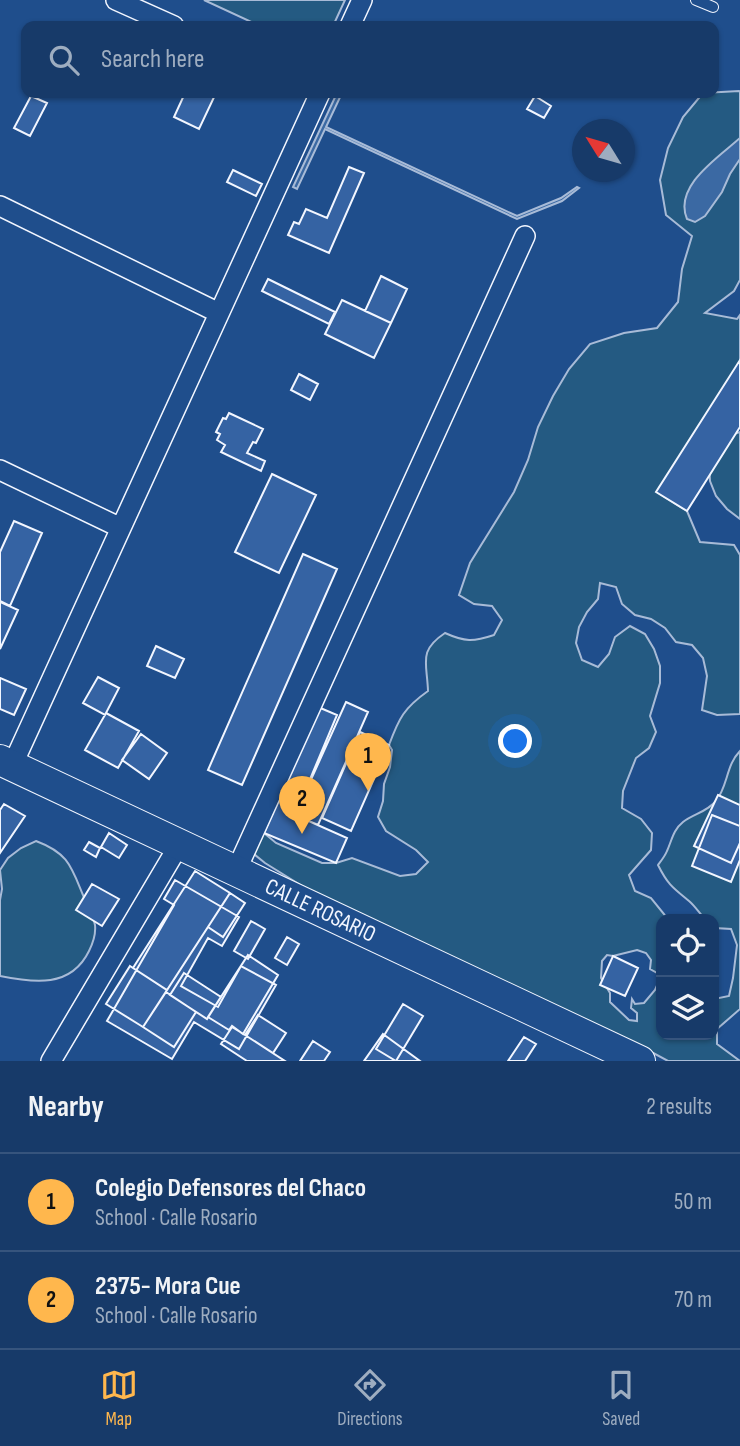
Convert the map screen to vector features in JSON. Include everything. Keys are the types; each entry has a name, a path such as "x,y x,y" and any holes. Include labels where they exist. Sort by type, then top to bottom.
{"main road":[{"name":"CALLE ROSARIO","path":"6,763 640,1061"}],"street":[{"path":"116,0 163,21"},
{"path":"352,21 362,0"},
{"path":"6,763 121,528 318,98"},
{"path":"0,206 219,313"},
{"path":"236,871 525,236"},
{"path":"0,470 121,528"},
{"path":"51,1061 179,845"}],"lane":[{"path":"696,0 713,7"}],"shaded area":[{"path":"204,0 345,0 335,21 249,21"},
{"path":"719,92 740,92 740,280 734,291 705,313 737,319 740,315 740,368 657,492 687,511 700,542 734,545 740,555 740,714 717,715 702,710 707,676 703,658 692,645 676,642 665,628 651,619 635,615 622,604 616,587 600,583 598,599 579,627 576,643 582,660 598,667 609,654 615,637 630,626 645,634 660,666 660,683 650,716 656,732 649,748 636,758 623,791 622,808 641,819 652,833 651,850 629,875 635,891 651,898 664,914 656,914 656,972 650,969 651,960 646,953 637,950 607,955 602,961 601,978 610,993 610,1002 629,1020 637,1021 637,1013 631,1008 632,999 635,1004 644,1003 656,988 656,1040 717,1040 717,1044 740,1061 668,1061 631,1041 323,899 265,863 239,842 264,833 276,843 322,863 336,863 352,858 400,876 416,874 428,862 416,850 386,831 378,817 390,767 392,750 389,745 403,714 428,691 426,658 436,639 445,633 469,640 494,635 502,620 492,606 474,604 459,595 470,563 514,492 538,427 569,369 590,344 624,333 657,328 678,302 682,269 692,236 666,215 660,180 668,148 683,117 699,98 719,98"},
{"path":"335,98 340,98 326,127 517,216 579,188 562,201 517,219 325,129 297,189 293,187"},
{"path":"740,138 740,159 722,192 705,216 695,222 687,219 684,207 692,184 710,163"},
{"path":"740,432 740,519 716,496 710,481 709,463 728,436"},
{"path":"740,751 740,1009 719,1027 719,998 729,996 733,978 737,945 731,929 719,928 719,914 701,914 671,886 658,865 680,825 716,801"},
{"path":"36,841 55,850 67,862 91,913 95,928 89,951 72,972 62,977 38,981 0,976 0,870 8,858"}],"building":[{"path":"30,98 47,103 30,136 14,128"},
{"path":"183,98 214,98 199,129 174,117"},
{"path":"534,98 551,106 544,118 527,109"},
{"path":"349,167 364,173 329,253 288,235 294,222 299,224 306,209 327,218"},
{"path":"233,170 262,184 256,196 227,182"},
{"path":"381,276 407,289 391,323 365,311"},
{"path":"268,279 335,312 329,324 262,291"},
{"path":"342,300 391,323 374,358 325,334"},
{"path":"740,360 740,427 687,511 656,492"},
{"path":"299,374 318,384 310,400 291,390"},
{"path":"229,413 263,429 247,453 265,461 261,471 221,452 225,445 217,440 220,434 216,432 223,418 226,419"},
{"path":"272,474 316,495 279,573 235,552"},
{"path":"14,521 42,533 10,606 0,601 0,552"},
{"path":"303,554 337,569 242,785 208,770"},
{"path":"0,602 18,610 0,649"},
{"path":"156,646 184,659 175,678 147,666"},
{"path":"98,677 119,688 105,715 83,703"},
{"path":"0,678 26,689 14,715 0,709"},
{"path":"346,702 368,712 318,825 295,815"},
{"path":"318,707 337,715 295,815 347,838 336,863 264,833"},
{"path":"106,713 139,731 118,768 85,750"},
{"path":"360,732 389,745 351,831 322,818"},
{"path":"141,734 167,753 149,779 122,760"},
{"path":"718,795 740,805 740,843 731,863 694,846"},
{"path":"4,804 25,816 0,853 0,810"},
{"path":"712,815 740,826 740,860 731,882 692,866"},
{"path":"109,833 127,845 119,858 101,847"},
{"path":"89,842 100,848 96,857 84,850"},
{"path":"195,871 230,893 167,990 133,968"},
{"path":"175,880 239,917 222,946 208,938 181,986 218,1007 241,966 276,985 239,1049 194,1022 172,1059 107,1021 174,905 164,899"},
{"path":"92,884 119,899 102,926 76,910"},
{"path":"230,893 245,903 223,937 208,927"},
{"path":"251,921 265,929 248,959 234,951"},
{"path":"287,937 299,944 287,965 275,958"},
{"path":"248,955 278,975 243,1034 232,1026 229,1030 208,1017"},
{"path":"613,956 638,968 625,996 600,985"},
{"path":"130,966 167,990 143,1027 106,1004"},
{"path":"184,973 221,997 207,1019 170,995"},
{"path":"166,992 196,1012 174,1047 143,1027"},
{"path":"403,1004 423,1016 396,1061 376,1049"},
{"path":"258,1015 286,1033 273,1053 245,1035"},
{"path":"232,1027 285,1061 247,1061 221,1044"},
{"path":"383,1034 420,1061 364,1061"},
{"path":"524,1037 536,1044 525,1061 508,1061"},
{"path":"313,1041 330,1052 324,1061 300,1061"}],"place":[{"name":"Colegio Defensores del Chaco","path":"368,791"},
{"name":"2375- Mora Cue","path":"302,834"}]}
